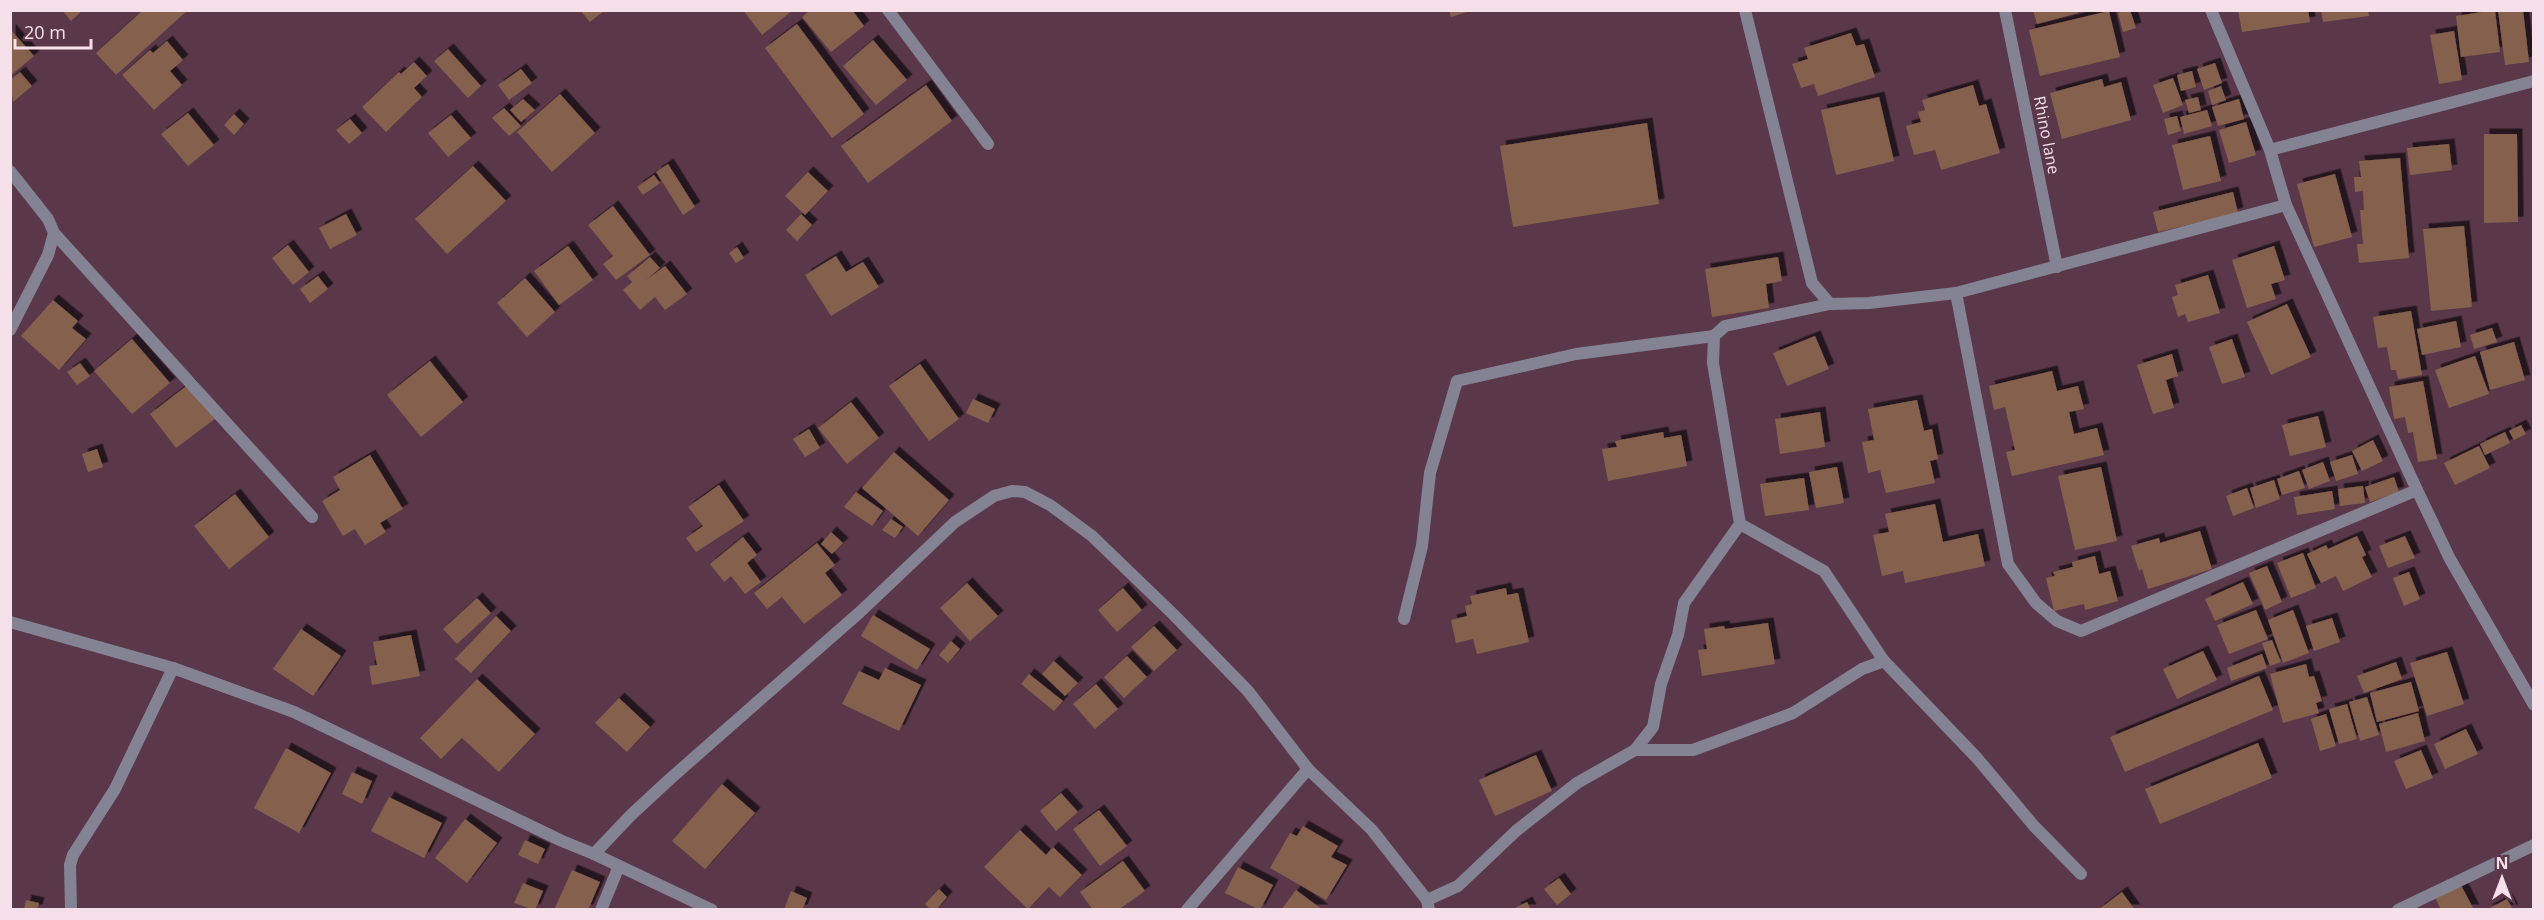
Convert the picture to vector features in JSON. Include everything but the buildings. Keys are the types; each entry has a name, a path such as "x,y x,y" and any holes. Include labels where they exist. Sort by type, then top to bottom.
{"street":[{"path":"888,10 988,144"},
{"path":"1745,10 1812,283 1830,304"},
{"name":"Rhino lane","path":"2005,10 2057,267"},
{"path":"2211,10 2270,150 2286,206 2417,490 2450,559 2534,705"},
{"path":"2270,150 2534,81"},
{"path":"10,171 48,219 54,233 312,517"},
{"path":"1404,619 1422,546 1430,473 1457,381 1576,354 1714,336 1725,326 1830,304 1869,303 1956,293 2286,206"},
{"path":"10,330 48,255 54,233"},
{"path":"1956,293 2008,564 2036,603 2057,621 2081,631 2417,490"},
{"path":"594,854 647,800 860,612 955,522 994,496 1012,491 1025,492 1050,505 1092,536 1248,691 1308,769 1372,830 1428,904 1458,886 1516,831 1569,790 1635,750 1653,727 1661,684 1678,635 1684,603 1740,524 1713,363 1714,336"},
{"path":"1740,524 1824,571 1884,661 1977,758 2034,826 2081,874"},
{"path":"10,622 173,668 294,712 562,842 594,854 712,909"},
{"path":"1635,750 1693,750 1793,713 1862,669 1884,661"},
{"path":"71,909 69,872 73,855 115,789 173,668"},
{"path":"1187,909 1308,769"},
{"path":"2398,909 2534,845"},
{"path":"601,909 619,866"}]}
